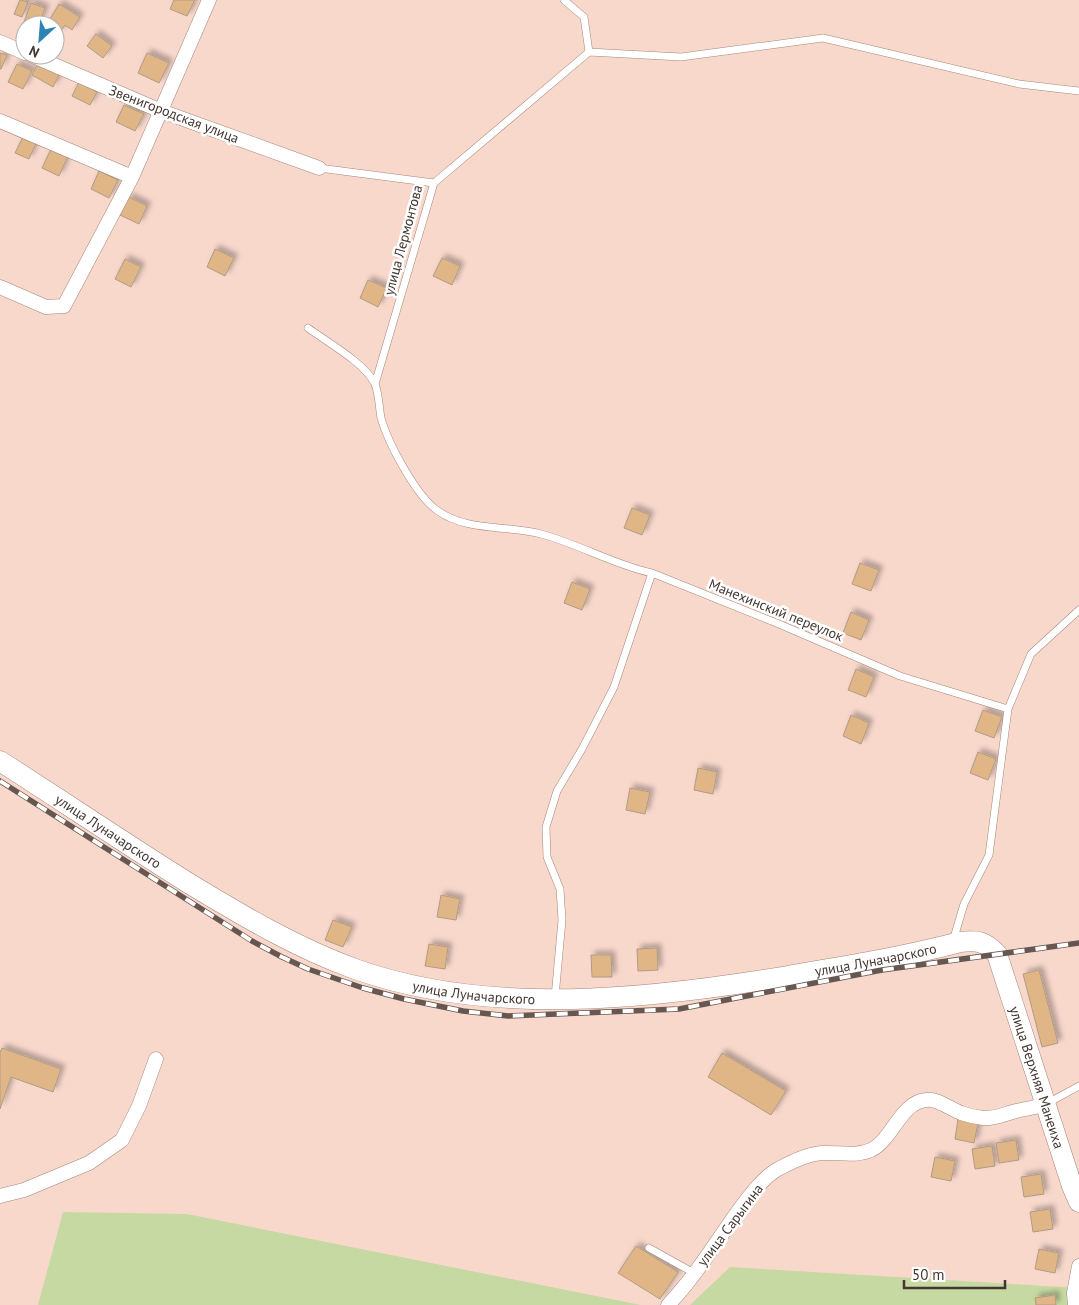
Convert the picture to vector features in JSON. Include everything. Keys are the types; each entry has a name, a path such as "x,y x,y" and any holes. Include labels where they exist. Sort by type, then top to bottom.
{"main road":[{"name":"улица Луначарского","path":"0,761 240,915 292,942 355,969 398,982 446,991 523,999 616,997 724,986 838,968 975,940 987,944 997,954"},
{"name":"улица Верхняя Манеиха","path":"997,954 1045,1105 1079,1202"}],"street":[{"path":"0,287 46,308 64,306 132,177 209,0"},
{"path":"0,42 15,49"},
{"name":"Звенигородская улица","path":"53,65 161,111 318,168"},
{"path":"0,121 132,177"},
{"path":"0,1196 24,1190 89,1163 122,1140 139,1106 156,1058"},
{"name":"улица Сарыгина","path":"668,1305 752,1192 777,1169 810,1155 859,1153 872,1150 884,1140 908,1109 926,1099 962,1113 982,1118 998,1118 1014,1112 1045,1105"},
{"path":"1075,1305 1074,1293 1079,1266"}],"lane":[{"path":"564,0 584,17 589,52"},
{"path":"434,183 589,52 681,57 823,38 1019,84 1079,91"},
{"name":"улица Лермонтова","path":"318,168 434,183 375,384"},
{"path":"308,328 359,365 375,384"},
{"name":"Манехинский переулок","path":"375,384 382,420 393,449 416,487 437,511 460,522 540,533 652,574 779,624 900,676 1008,709"},
{"path":"554,999 562,920 560,889 547,857 546,827 557,791 582,749 614,687 652,574"},
{"path":"952,944 964,904 989,856 1008,709 1032,654 1079,610"},
{"path":"1045,1105 1079,1086"},
{"path":"649,1248 694,1272"}],"green space":[{"path":"63,1212 187,1214 641,1305 38,1305"},
{"path":"730,1267 1079,1288 1079,1305 690,1305"}],"building":[{"path":"20,0 28,2 23,15 14,14"},
{"path":"174,0 195,0 187,16 170,9"},
{"path":"31,3 45,8 43,15 27,15"},
{"path":"59,4 80,17 72,30 65,25 65,15 52,15"},
{"path":"96,34 112,46 103,58 87,46"},
{"path":"0,53 7,55 1,69 0,69"},
{"path":"147,53 169,63 159,83 138,73"},
{"path":"16,65 32,71 23,89 8,82"},
{"path":"37,65 52,72 53,69 60,73 53,87 32,75"},
{"path":"79,82 97,92 90,105 72,96"},
{"path":"124,105 144,114 135,131 116,122"},
{"path":"24,135 37,141 29,159 15,153"},
{"path":"51,149 68,156 59,176 42,168"},
{"path":"99,171 118,180 109,198 91,189"},
{"path":"129,197 147,206 139,224 120,215"},
{"path":"215,249 234,258 225,276 207,267"},
{"path":"442,258 460,266 452,285 433,276"},
{"path":"125,259 141,267 131,287 115,279"},
{"path":"368,280 387,288 378,307 360,298"},
{"path":"632,508 650,515 642,535 624,528"},
{"path":"860,563 879,570 871,591 852,584"},
{"path":"572,582 590,589 582,610 564,603"},
{"path":"851,612 869,620 861,640 843,633"},
{"path":"856,669 874,677 866,697 848,690"},
{"path":"983,710 1002,717 994,738 975,731"},
{"path":"851,715 869,723 861,744 843,736"},
{"path":"978,752 996,759 988,780 970,773"},
{"path":"698,768 717,772 713,794 694,790"},
{"path":"630,788 650,792 645,814 626,810"},
{"path":"441,895 460,899 456,920 437,917"},
{"path":"333,920 352,927 343,947 325,940"},
{"path":"429,944 448,947 445,969 425,966"},
{"path":"657,948 658,970 638,971 637,949"},
{"path":"591,955 611,955 612,977 592,977"},
{"path":"1039,970 1058,1043 1042,1047 1023,974"},
{"path":"2,1048 61,1069 53,1092 11,1077 0,1109 0,1052"},
{"path":"722,1053 786,1091 771,1115 708,1077"},
{"path":"958,1119 978,1123 974,1143 955,1139"},
{"path":"1016,1140 1019,1160 999,1163 996,1143"},
{"path":"992,1146 995,1166 975,1169 972,1149"},
{"path":"935,1157 955,1161 951,1181 931,1177"},
{"path":"1041,1174 1044,1194 1024,1197 1021,1177"},
{"path":"1050,1209 1053,1229 1033,1232 1030,1212"},
{"path":"636,1246 678,1272 660,1299 618,1273"},
{"path":"1039,1249 1059,1253 1055,1273 1035,1269"},
{"path":"1055,1295 1056,1305 1036,1305 1035,1298"}],"railway":[{"path":"0,781 252,941 282,957 308,969 363,988 404,999 463,1011 508,1016 679,1009 882,970 1079,943"}]}
